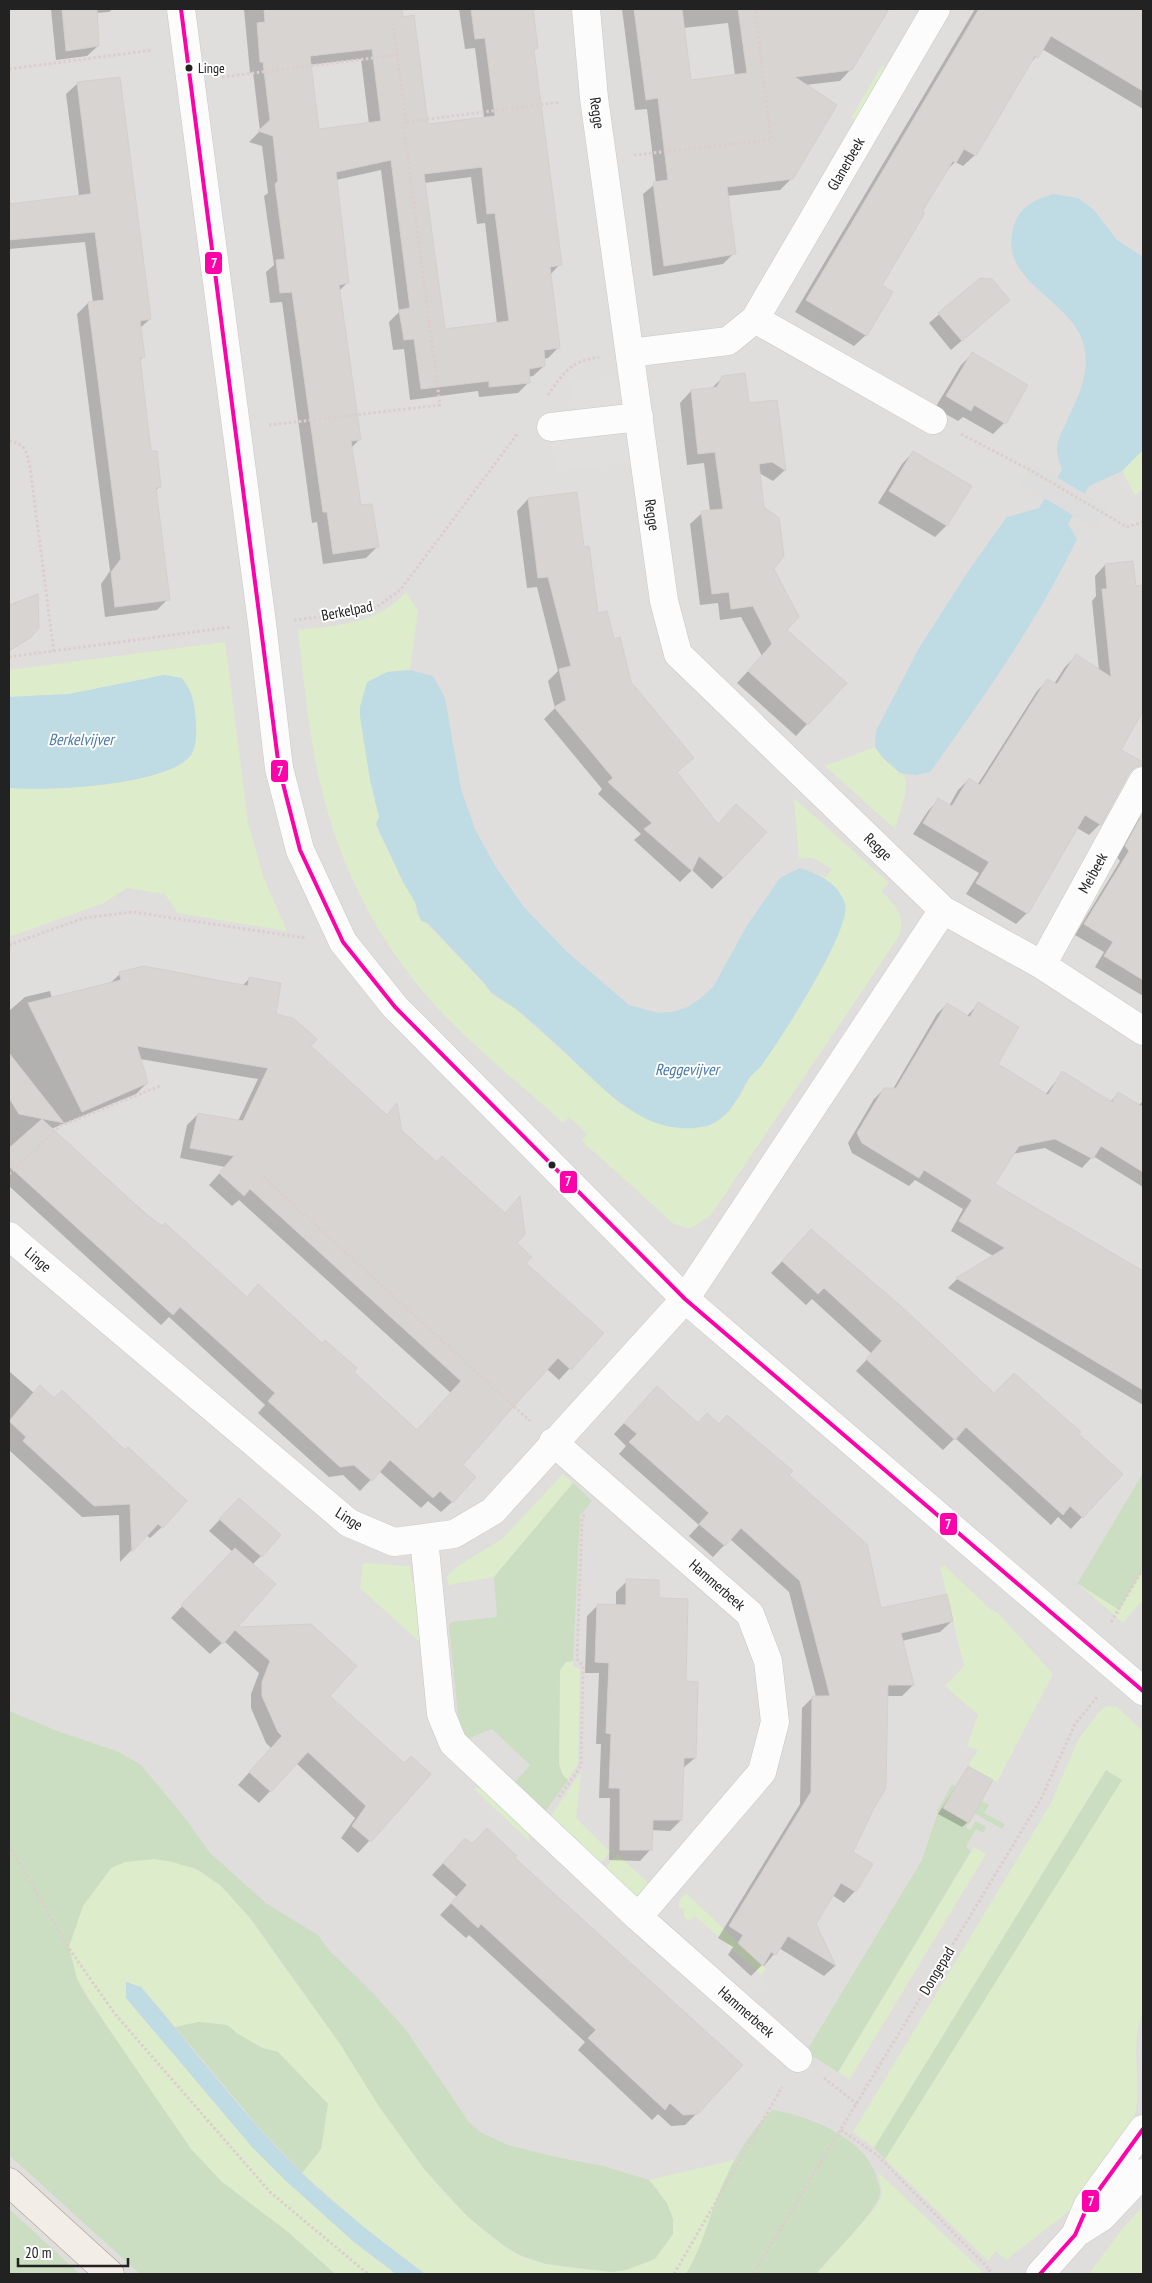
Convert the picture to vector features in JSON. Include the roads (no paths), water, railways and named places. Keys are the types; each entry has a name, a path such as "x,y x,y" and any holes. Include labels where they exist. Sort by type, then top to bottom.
{"main road":[{"path":"9,2182 110,2274"}],"street":[{"path":"181,9 262,623 279,768 300,850 342,942 395,1007 685,1298 1121,1670 1143,1691"},
{"name":"Regge","path":"586,9 594,98 664,600 678,654 943,910 1042,965 1143,1031"},
{"name":"Glanerbeek","path":"630,353 728,341 755,319 936,9"},
{"path":"755,319 934,420"},
{"path":"551,427 639,416"},
{"name":"Meibeek","path":"1042,965 1143,781"},
{"path":"685,1298 943,910"},
{"name":"Linge","path":"9,1236 349,1523 394,1542 454,1534 493,1511 553,1442 685,1298"},
{"name":"Hammerbeek","path":"553,1442 750,1614 768,1661 775,1722 762,1772 638,1916"},
{"name":"Hammerbeek","path":"424,1538 441,1714 453,1743 638,1916 798,2058"},
{"path":"1040,2274 1074,2235 1088,2206 1143,2129"},
{"path":"1074,2235 1102,2217 1143,2173"}],"water":[{"path":"1053,194 1078,198 1094,210 1117,240 1143,257 1143,450 1122,471 1089,486 1068,524 1077,539 1045,600 1009,659 930,772 916,775 900,773 883,758 875,747 876,731 919,648 971,567 1007,517 1039,508 1062,470 1057,445 1084,379 1085,350 1079,332 1068,318 1028,279 1017,265 1012,248 1013,229 1019,215 1033,202"},
{"name":"Reggevijver","path":"410,670 433,676 445,698 461,789 475,829 495,866 524,907 566,951 629,1005 658,1013 673,1012 688,1007 701,998 713,987 748,924 780,878 800,868 821,876 838,890 845,904 844,917 826,960 770,1053 750,1077 729,1111 718,1120 706,1126 684,1128 664,1125 645,1118 627,1108 610,1095 529,1019 492,992 428,923 421,921 415,902 403,882 376,824 379,817 370,780 360,716 360,707 367,682 387,672"},
{"name":"Berkelvijver","path":"164,675 182,678 190,691 194,705 196,733 194,750 191,755 178,765 158,774 105,784 77,787 9,788 9,697 69,694"},
{"path":"126,1982 141,1987 259,2129 316,2187 425,2274 396,2274 354,2242 285,2180 252,2147 126,1998"}],"place":[{"name":"Linge","path":"189,68"}]}
